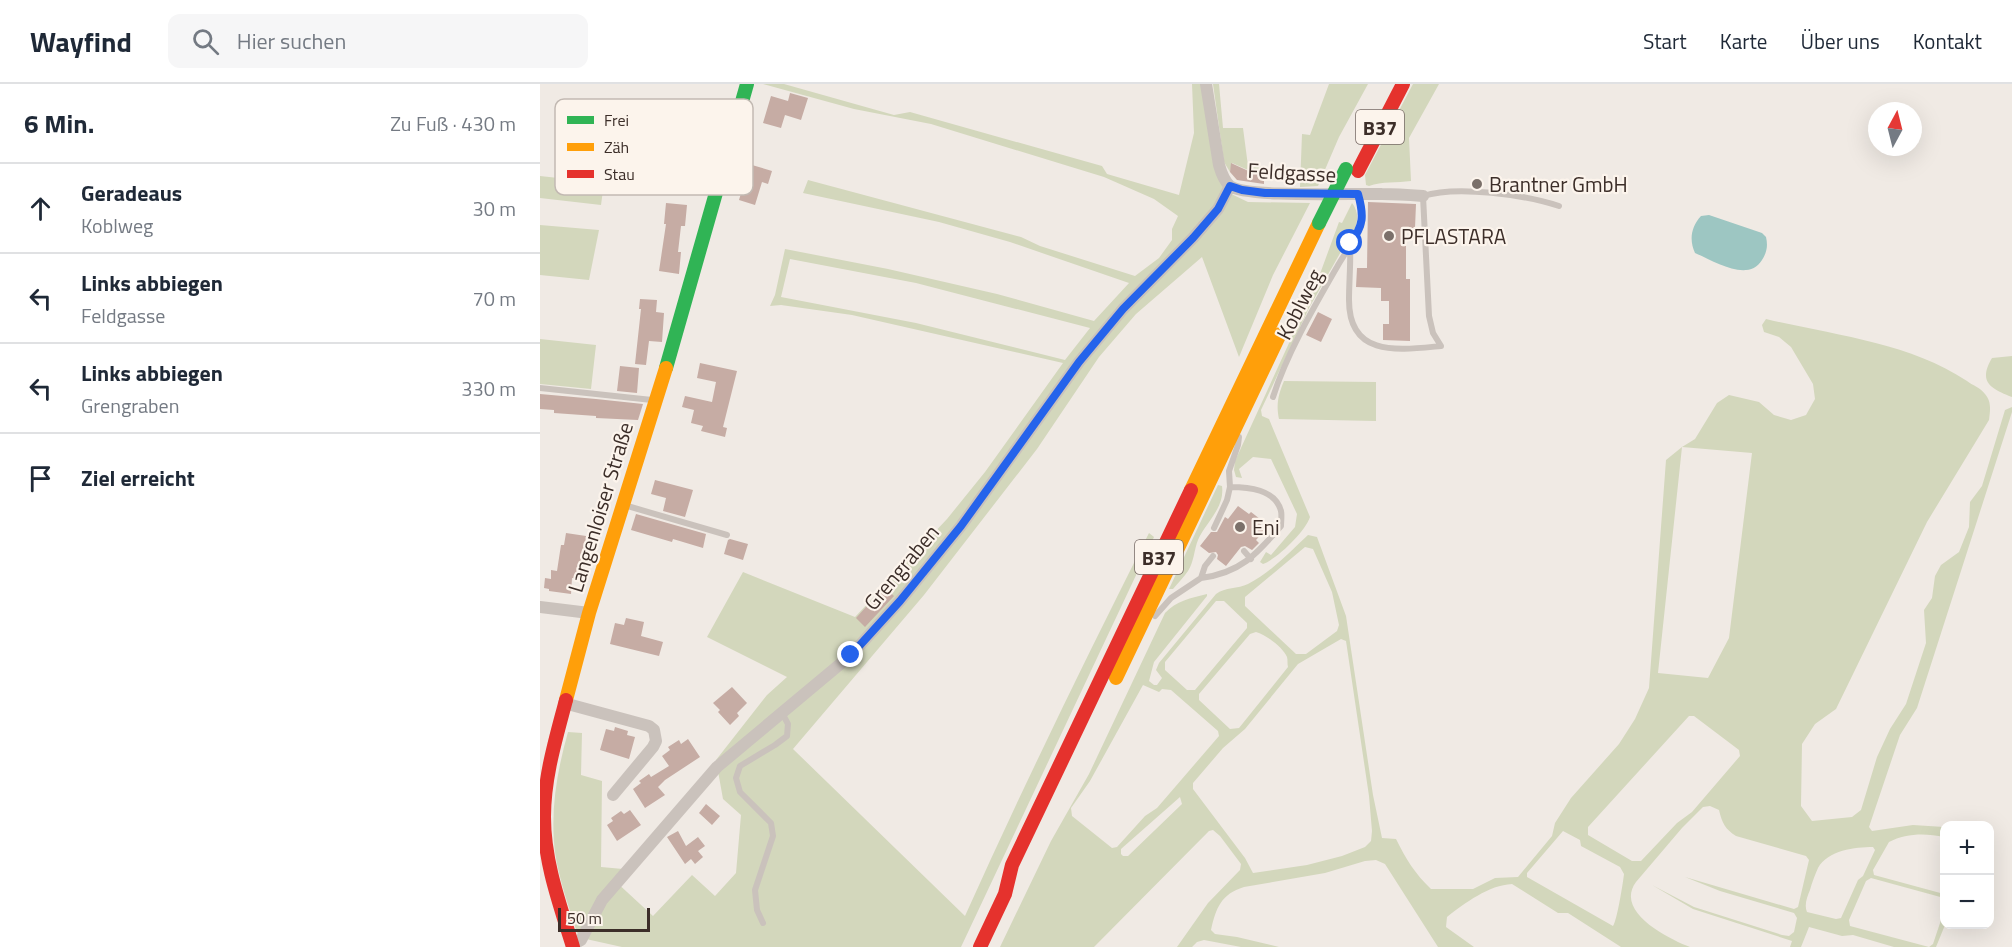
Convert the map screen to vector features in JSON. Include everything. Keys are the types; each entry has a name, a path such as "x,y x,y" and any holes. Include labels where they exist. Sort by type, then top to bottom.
{"main road":[{"name":"Langenloiser Straße","path":"743,99 747,84"},
{"name":"B37","path":"980,947 1005,894 1012,865 1352,170 1390,84"},
{"name":"B37","path":"1352,170 1403,84"},
{"name":"Langenloiser Straße","path":"572,946 549,864 544,832 543,796 564,704 589,613 656,400 716,195"},
{"name":"B37","path":"1005,894 1024,871 1134,642 1240,420 1326,223"}],"street":[{"name":"Feldgasse","path":"1206,84 1219,165 1223,177 1230,186 1265,193 1424,196"},
{"name":"Grengraben","path":"572,946 581,940 602,900 717,767 851,655 900,601 961,526 1079,362 1123,309 1187,245 1218,209 1230,186"},
{"path":"540,607 589,613"},
{"path":"564,704 649,726 654,730 656,741 653,747 613,795"}],"lane":[{"path":"1350,243 1350,317 1357,332 1369,344 1388,348 1441,346 1433,333 1429,316 1424,196 1444,191 1487,193 1545,201 1559,206"},
{"name":"Koblweg","path":"1273,397 1313,309 1358,233 1362,222 1358,194"},
{"path":"540,388 656,400"},
{"path":"1214,528 1227,500 1230,487 1229,471 1238,445 1240,420"},
{"path":"1134,642 1165,604 1201,578 1218,576 1251,559 1281,526 1281,511 1274,500 1261,490 1230,487"},
{"path":"622,505 728,535"},
{"path":"1244,551 1251,559"},
{"path":"1201,578 1205,566 1213,556"},
{"path":"764,923 757,910 755,890 773,836 771,823 740,792 736,778 740,766 787,736 788,723 782,712"}],"green space":[{"path":"763,84 784,84 894,115 910,112 1102,166 1107,174 1179,195 1194,133 1192,84 1201,84 1214,167 1225,191 1248,202 1310,203 1273,275 1239,357 1202,257 1136,314 1099,357 1037,449 924,595 793,749 965,916 1101,628 1149,533 1154,537 961,947 622,947 586,939 577,933 555,852 553,821 556,791 568,732 582,733 581,775 602,781 601,867 623,869 614,880 653,916 692,875 715,896 736,873 741,815 723,799 716,760 767,695 787,677 707,637 743,572 855,617 947,519 985,472 1063,363 852,315 781,305 770,306 775,295 785,249 888,269 997,294 1094,321 1129,283 1010,242 939,222 803,193 808,180 1021,237 1040,246 1135,276 1159,258 1172,240 1172,229 1178,216 1154,199 1104,177 931,124 854,109","holes":["790,259 916,283 1090,328 1065,360 916,323 781,297"]},
{"path":"1213,84 1219,84 1223,128 1243,128 1248,166 1264,166 1264,174 1248,173 1248,170 1232,163 1230,172 1224,162"},
{"path":"1329,84 1368,84 1339,137 1318,186 1300,187 1302,134 1310,135"},
{"path":"1413,84 1439,84 1409,138 1411,181 1366,185 1365,175"},
{"path":"540,176 555,178 555,195 602,195 601,205 540,198"},
{"path":"1352,203 1357,213 1355,228 1309,308 1261,410 1262,416 1269,419 1310,517 1303,530 1290,544 1276,557 1263,564 1260,562 1266,552 1271,555 1295,527 1297,514 1271,459 1253,457 1239,469 1242,478 1236,477 1235,461 1317,282 1339,222 1342,223"},
{"path":"540,225 599,230 589,280 540,275"},
{"path":"1766,319 1895,348 1944,368 1979,388 1989,400 1990,407 1989,420 1927,522 1836,709 1815,724 1802,744 1801,806 1812,821 1852,817 1861,810 1877,757 1890,729 1906,704 1926,643 1924,610 1932,598 1935,576 1941,565 1959,552 1969,527 1970,502 1982,486 2005,410 2012,407 1917,708 1900,735 1869,827 1872,831 1913,825 1940,827 1940,836 1916,835 1889,842 1873,870 1874,875 1940,893 1940,897 1871,878 1866,881 1849,920 1850,926 1929,947 1894,947 1853,935 1842,936 1809,927 1801,947 1790,947 1792,941 1693,909 1652,885 1694,907 1782,935 1789,936 1794,932 1797,918 1794,913 1720,891 1685,877 1794,909 1798,907 1809,860 1806,856 1736,836 1724,825 1719,810 1710,806 1703,807 1682,828 1636,882 1631,893 1632,904 1647,923 1670,938 1690,947 1621,947 1568,913 1558,913 1512,884 1486,891 1447,917 1446,927 1474,947 1438,947 1385,864 1376,860 1325,873 1244,887 1225,898 1213,922 1211,930 1215,934 1279,947 1241,947 1204,940 1192,947 1177,947 1208,903 1240,870 1241,864 1213,830 1209,831 1094,947 1000,947 1051,841 1089,774 1165,613 1179,603 1207,594 1154,662 1149,681 1154,685 1157,685 1162,678 1156,670 1159,663 1216,594 1223,590 1244,586 1264,574 1308,535 1317,537 1346,616 1373,795 1382,838 1396,839 1411,866 1431,889 1473,889 1495,878 1518,877 1552,836 1555,823 1571,798 1619,744 1635,719 1649,688 1666,460 1682,447 1695,439 1717,403 1729,395 1759,402 1774,415 1791,420 1806,415 1815,399 1813,384 1791,347 1779,337 1764,332 1762,325","holes":["1682,447 1752,453 1729,638 1708,678 1658,673","1305,547 1313,549 1332,592 1339,625 1337,631 1306,654 1296,654 1245,606 1245,597","1216,601 1224,601 1247,623 1247,628 1195,690 1187,690 1165,670 1165,662","1256,632 1269,639 1278,645 1287,657 1288,667 1239,728 1230,729 1199,700 1199,694 1250,634","1341,639 1346,641 1369,796 1371,841 1365,847 1342,856 1307,865 1253,873 1245,858 1193,789 1193,783 1223,748 1245,729 1298,664","1143,685 1159,692 1162,689 1171,690 1218,731 1219,736 1157,808 1145,816 1117,847 1112,848 1072,816 1071,808 1090,781","1689,716 1694,716 1739,750 1740,756 1692,812 1677,823 1641,861 1632,861 1588,835 1588,827","1180,797 1182,804 1128,856 1123,856 1121,849","1563,831 1580,840 1581,846 1620,867 1624,874 1615,923 1613,926 1527,877 1527,873","1873,847 1875,850 1841,918 1836,919 1807,912 1807,898 1822,862 1835,853"]},
{"path":"540,339 596,345 591,389 540,384"},
{"path":"2012,356 2012,397 1992,387 1986,379 1986,373 1992,358"},
{"path":"1284,381 1376,382 1376,421 1279,419 1278,400"},
{"path":"1218,485 1222,486 1222,494 1218,508 1201,533 1193,560 1185,576 1173,589 1169,589"},
{"path":"1940,923 1940,929 1943,929 1936,947 1929,947 1933,944"}],"water":[{"path":"1709,215 1762,233 1766,237 1766,252 1756,267 1748,270 1730,268 1695,253 1692,243 1693,229 1701,216"}],"building":[{"path":"790,93 808,98 801,120 785,115 781,128 763,123 771,96 788,101"},
{"path":"1231,163 1255,174 1264,174 1264,184 1237,180 1230,172"},
{"path":"753,165 772,171 768,184 762,182 755,205 739,200 741,195 753,195"},
{"path":"1368,202 1416,204 1415,228 1406,228 1406,279 1410,279 1410,341 1383,340 1383,324 1389,324 1389,301 1381,301 1381,288 1356,287 1357,268 1367,268"},
{"path":"666,203 687,205 685,226 681,226 678,252 681,252 679,274 659,271 666,224 664,224"},
{"path":"640,299 657,300 656,312 664,313 662,342 649,341 646,365 635,364"},
{"path":"1318,312 1332,319 1321,342 1306,335"},
{"path":"700,363 737,371 723,427 727,428 725,437 701,431 703,426 691,423 694,410 682,407 685,396 712,402 716,382 697,378"},
{"path":"620,366 639,368 637,393 617,391"},
{"path":"540,394 643,404 638,420 596,418 596,416 554,413 554,410 540,409"},
{"path":"655,480 693,490 685,517 663,511 666,498 651,494"},
{"path":"1238,506 1260,519 1258,522 1266,529 1256,540 1259,543 1252,550 1245,546 1241,547 1226,566 1217,559 1216,552 1209,553 1200,546 1211,532 1217,532 1225,517 1228,519"},
{"path":"636,514 706,534 703,548 631,530"},
{"path":"566,533 586,536 583,568 586,568 585,580 572,578 571,594 549,591 544,588 545,578 551,579 551,570 557,571 561,545 564,545"},
{"path":"730,539 748,544 743,560 724,554"},
{"path":"884,587 894,596 865,627 856,618"},
{"path":"626,618 644,622 641,636 663,642 659,656 610,644 615,623 624,625"},
{"path":"732,687 747,703 730,725 713,703"},
{"path":"615,727 628,731 627,735 635,737 629,759 600,750 606,729 614,731"},
{"path":"688,739 700,757 665,780 658,787 665,795 645,808 633,789 649,774 651,777 669,766 662,756 670,750 668,747 679,740 681,744"},
{"path":"706,804 720,816 712,825 699,813"},
{"path":"630,810 641,825 617,841 607,825 613,821 611,818 621,811 624,814"},
{"path":"678,831 686,846 698,837 705,846 698,851 703,857 695,864 691,859 685,864 667,837"}],"traffic: fast":[{"path":"743,99 747,84"},
{"path":"1319,223 1346,169"},
{"path":"666,368 715,195"}],"traffic: slow":[{"path":"1191,490 1319,223"},
{"path":"1116,678 1280,334"},
{"path":"566,700 589,613 666,368"}],"traffic: jam":[{"path":"1358,171 1403,84"},
{"path":"980,947 1005,894 1012,865 1191,490"},
{"path":"566,700 548,772 544,817 550,867 573,947"}],"place":[{"name":"Brantner GmbH","path":"1477,184"},
{"name":"PFLASTARA","path":"1389,236"},
{"name":"Eni","path":"1240,527"}],"route":[{"path":"851,655 900,601 961,526 1079,362 1123,309 1193,238 1218,209 1230,186 1265,193 1358,194 1362,222 1358,233 1350,243"}]}
